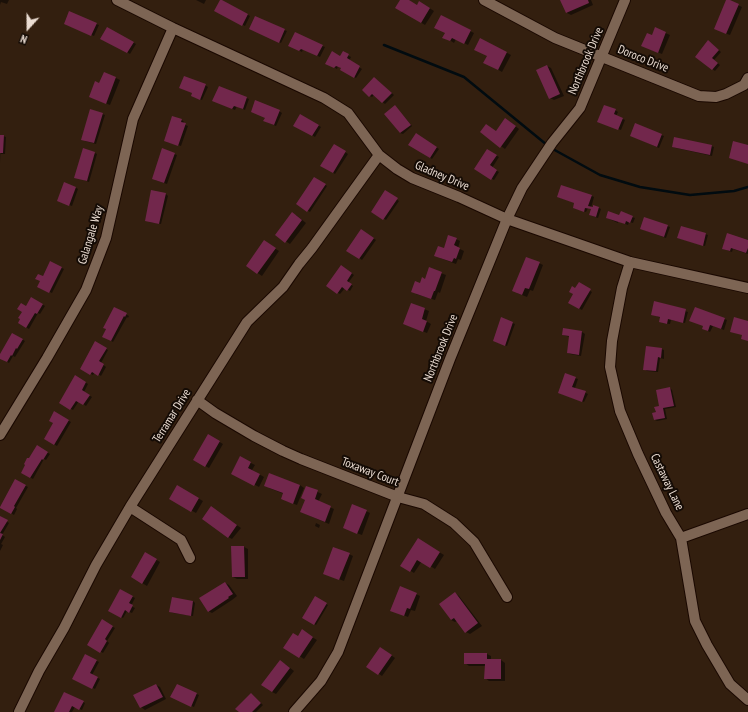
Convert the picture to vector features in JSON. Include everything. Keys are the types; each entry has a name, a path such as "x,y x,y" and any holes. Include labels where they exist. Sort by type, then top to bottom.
{"street":[{"name":"Gladney Drive","path":"117,0 173,28 317,95 348,113 379,155 412,178 508,218 630,262 748,288"},
{"name":"Doroco Drive","path":"484,0 555,38 699,96 716,97 726,94 744,84 748,78"},
{"name":"Northbrook Drive","path":"294,712 321,681 338,652 450,359 508,218 522,188 552,143 580,108 625,0"},
{"name":"Galangale Way","path":"0,434 47,358 86,290 106,238 133,119 173,28"},
{"name":"Terramar Drive","path":"19,712 39,671 64,628 96,565 130,507 247,322 283,287 379,155"},
{"name":"Castaway Lane","path":"630,262 622,288 612,341 610,367 620,411 638,454 666,513 681,538 695,621 730,684 748,700"},
{"name":"Toxaway Court","path":"197,400 254,436 283,451 398,497 424,504 454,523 474,542 508,597"},
{"path":"130,507 181,540 190,558"},
{"path":"681,538 748,514"}],"building":[{"path":"220,0 248,14 242,26 214,11"},
{"path":"400,0 409,0 417,5 419,1 430,8 421,23 395,8"},
{"path":"560,0 588,0 589,3 566,13"},
{"path":"726,0 739,4 726,34 714,29"},
{"path":"69,11 97,23 91,36 64,24"},
{"path":"441,15 471,30 464,44 452,38 450,41 442,38 445,33 434,28"},
{"path":"255,16 285,29 279,43 249,29"},
{"path":"107,27 134,42 127,53 100,39"},
{"path":"655,27 666,32 658,53 641,46 647,33 652,35"},
{"path":"295,32 323,45 317,56 301,49 299,51 288,46"},
{"path":"480,38 507,52 498,70 483,63 487,56 474,50"},
{"path":"708,40 719,50 712,58 718,63 712,70 695,57"},
{"path":"332,51 340,56 343,51 349,54 347,58 360,66 354,78 340,70 341,68 336,66 334,68 325,64"},
{"path":"547,65 560,94 549,99 536,70"},
{"path":"104,72 116,77 106,104 89,97 95,81 99,83"},
{"path":"184,76 206,84 200,100 191,96 192,93 179,88"},
{"path":"374,77 392,93 382,103 372,94 369,97 362,90"},
{"path":"219,86 247,97 243,109 234,106 232,109 212,101"},
{"path":"255,100 280,110 274,125 263,121 265,118 251,112"},
{"path":"395,105 411,125 400,133 384,114"},
{"path":"604,105 616,109 614,114 623,118 618,130 597,122"},
{"path":"90,109 103,113 94,143 81,140"},
{"path":"300,114 319,125 312,136 293,126"},
{"path":"172,116 182,119 181,122 186,123 178,146 164,141"},
{"path":"505,118 516,126 500,148 480,132 486,124 496,131"},
{"path":"635,123 662,134 657,147 630,136"},
{"path":"416,133 437,147 430,158 408,145"},
{"path":"0,135 4,135 3,153 0,153"},
{"path":"674,137 712,145 710,155 672,147"},
{"path":"733,141 748,145 748,164 729,158"},
{"path":"334,144 346,151 333,173 320,166"},
{"path":"83,148 95,152 87,181 74,178"},
{"path":"162,148 175,153 164,183 152,179"},
{"path":"487,149 497,155 490,165 497,170 491,180 474,169"},
{"path":"314,177 326,184 307,212 296,204"},
{"path":"64,182 76,187 69,206 57,201"},
{"path":"561,185 592,195 588,206 593,207 593,205 599,207 596,217 589,215 591,209 585,208 584,212 573,208 574,203 557,197"},
{"path":"151,190 166,193 159,224 145,221"},
{"path":"385,190 398,198 383,220 371,212"},
{"path":"608,211 619,215 621,211 633,216 630,223 626,221 625,224 606,218"},
{"path":"292,212 302,220 285,243 275,235"},
{"path":"644,217 668,225 664,237 640,229"},
{"path":"681,226 706,233 703,246 677,238"},
{"path":"361,229 374,238 359,259 346,251"},
{"path":"727,233 748,240 748,248 746,253 731,248 730,251 722,249"},
{"path":"448,235 457,238 454,245 460,248 456,259 454,258 452,262 434,256 438,246 444,248"},
{"path":"264,240 276,248 257,274 246,266"},
{"path":"526,257 540,262 529,289 525,288 522,295 512,291"},
{"path":"50,261 62,267 49,293 37,287 40,281 35,279 38,274 43,276"},
{"path":"341,265 352,273 347,281 352,284 347,291 342,287 337,294 326,286"},
{"path":"429,267 442,272 431,299 411,292 415,281 420,283 422,277 425,279"},
{"path":"579,282 591,289 579,309 568,303 573,294 569,292 572,286 575,288"},
{"path":"31,297 43,304 37,314 35,313 26,328 18,323 20,319 18,318 22,312 17,309 21,303 26,306"},
{"path":"654,301 686,309 683,323 668,319 667,324 659,322 660,317 651,315"},
{"path":"411,303 425,308 422,319 427,321 423,332 403,324"},
{"path":"114,307 127,313 111,341 102,337 106,329 103,328"},
{"path":"695,307 725,318 721,329 710,325 708,331 702,329 703,326 689,321"},
{"path":"501,317 513,322 505,346 493,341"},
{"path":"734,317 748,321 748,341 741,339 742,335 730,332"},
{"path":"563,328 582,331 579,355 567,353 569,336 562,335"},
{"path":"12,333 23,339 7,362 0,359 0,354"},
{"path":"95,341 107,348 99,361 104,364 98,376 92,372 90,375 80,369"},
{"path":"646,346 662,348 661,358 658,357 656,371 643,370"},
{"path":"565,373 576,377 572,387 586,391 582,402 558,393"},
{"path":"75,375 86,382 82,390 90,395 83,405 76,401 70,410 59,403"},
{"path":"670,387 674,406 663,408 665,418 654,420 652,413 656,412 654,407 659,406 656,390"},
{"path":"54,411 69,420 54,445 44,439 53,423 49,421"},
{"path":"208,434 220,441 205,467 193,460"},
{"path":"37,445 48,452 30,478 21,473 27,458 29,458"},
{"path":"240,456 251,462 248,468 260,474 254,486 231,474"},
{"path":"269,473 300,485 293,504 281,499 283,493 264,486"},
{"path":"15,479 26,485 11,514 0,507"},
{"path":"177,485 199,498 191,512 169,499"},
{"path":"306,486 318,490 315,499 331,506 325,522 300,512 305,500 301,498"},
{"path":"352,504 367,510 357,534 343,528"},
{"path":"211,506 237,525 228,538 202,519"},
{"path":"0,516 8,520 0,533"},
{"path":"0,533 3,534 0,540"},
{"path":"418,538 440,552 430,568 417,560 410,572 400,566"},
{"path":"231,546 244,546 245,577 232,577"},
{"path":"333,547 350,553 339,580 323,574"},
{"path":"145,552 157,559 142,584 131,577"},
{"path":"225,582 233,594 208,612 199,598"},
{"path":"400,586 417,593 410,609 407,608 404,616 390,611"},
{"path":"120,589 133,596 129,603 133,605 129,613 125,610 121,618 108,611"},
{"path":"455,592 478,623 465,633 454,618 451,620 439,604"},
{"path":"315,596 327,603 314,625 302,618"},
{"path":"172,597 193,601 191,616 169,612"},
{"path":"102,619 113,626 105,639 107,641 100,653 87,645"},
{"path":"302,629 313,637 299,658 283,648 293,633 298,636"},
{"path":"380,647 392,655 378,675 366,667"},
{"path":"464,653 487,653 487,659 501,659 501,679 484,679 485,664 464,664"},
{"path":"85,654 97,660 90,673 98,677 92,689 72,679"},
{"path":"280,660 290,668 272,692 261,685"},
{"path":"156,684 163,697 140,708 133,695"},
{"path":"177,684 197,693 191,707 170,697"},
{"path":"64,692 84,701 79,710 72,706 69,712 54,712"},
{"path":"251,693 261,703 252,712 239,712 235,709"}],"waterway":[{"path":"384,45 464,77 547,145"},
{"path":"551,148 600,175 640,187 690,195 734,191 748,187"}]}
